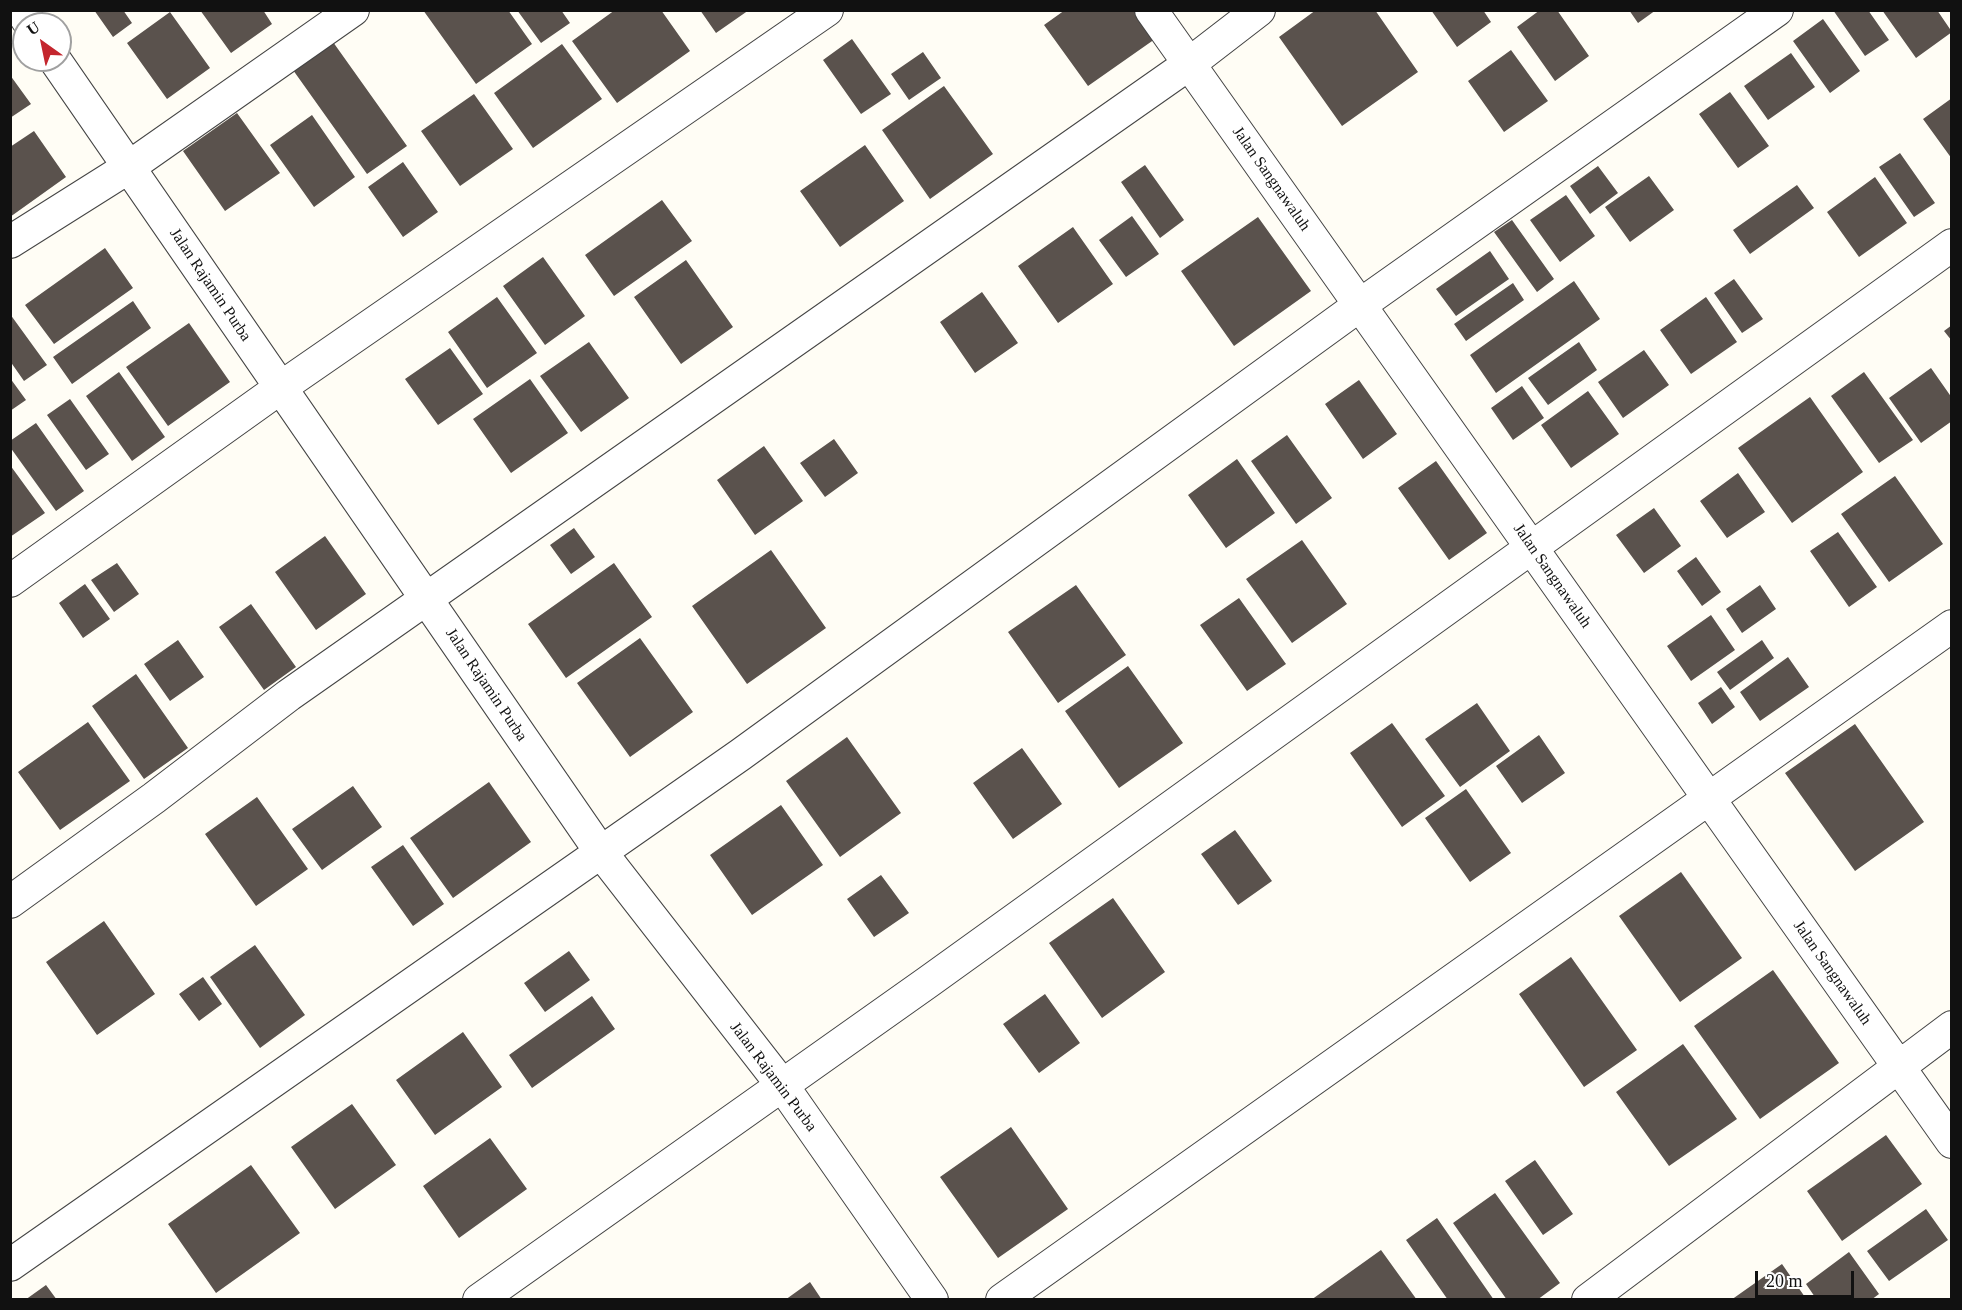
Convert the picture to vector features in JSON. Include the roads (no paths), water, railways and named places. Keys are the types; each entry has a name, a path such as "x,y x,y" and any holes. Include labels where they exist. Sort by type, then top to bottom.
{"street":[{"path":"10,242 129,167 353,10"},
{"path":"10,581 280,388 827,10"},
{"name":"Jalan Sangnawaluh","path":"1151,10 1952,1142"},
{"path":"10,902 154,798 289,694 1189,64 1259,10"},
{"path":"10,1265 740,755 1360,305 1777,10"},
{"name":"Jalan Rajamin Purba","path":"63,72 600,851 782,1085 932,1299"},
{"path":"479,1299 938,975 1952,245"},
{"path":"1002,1299 1952,626"},
{"path":"1588,1299 1952,1027"}]}
